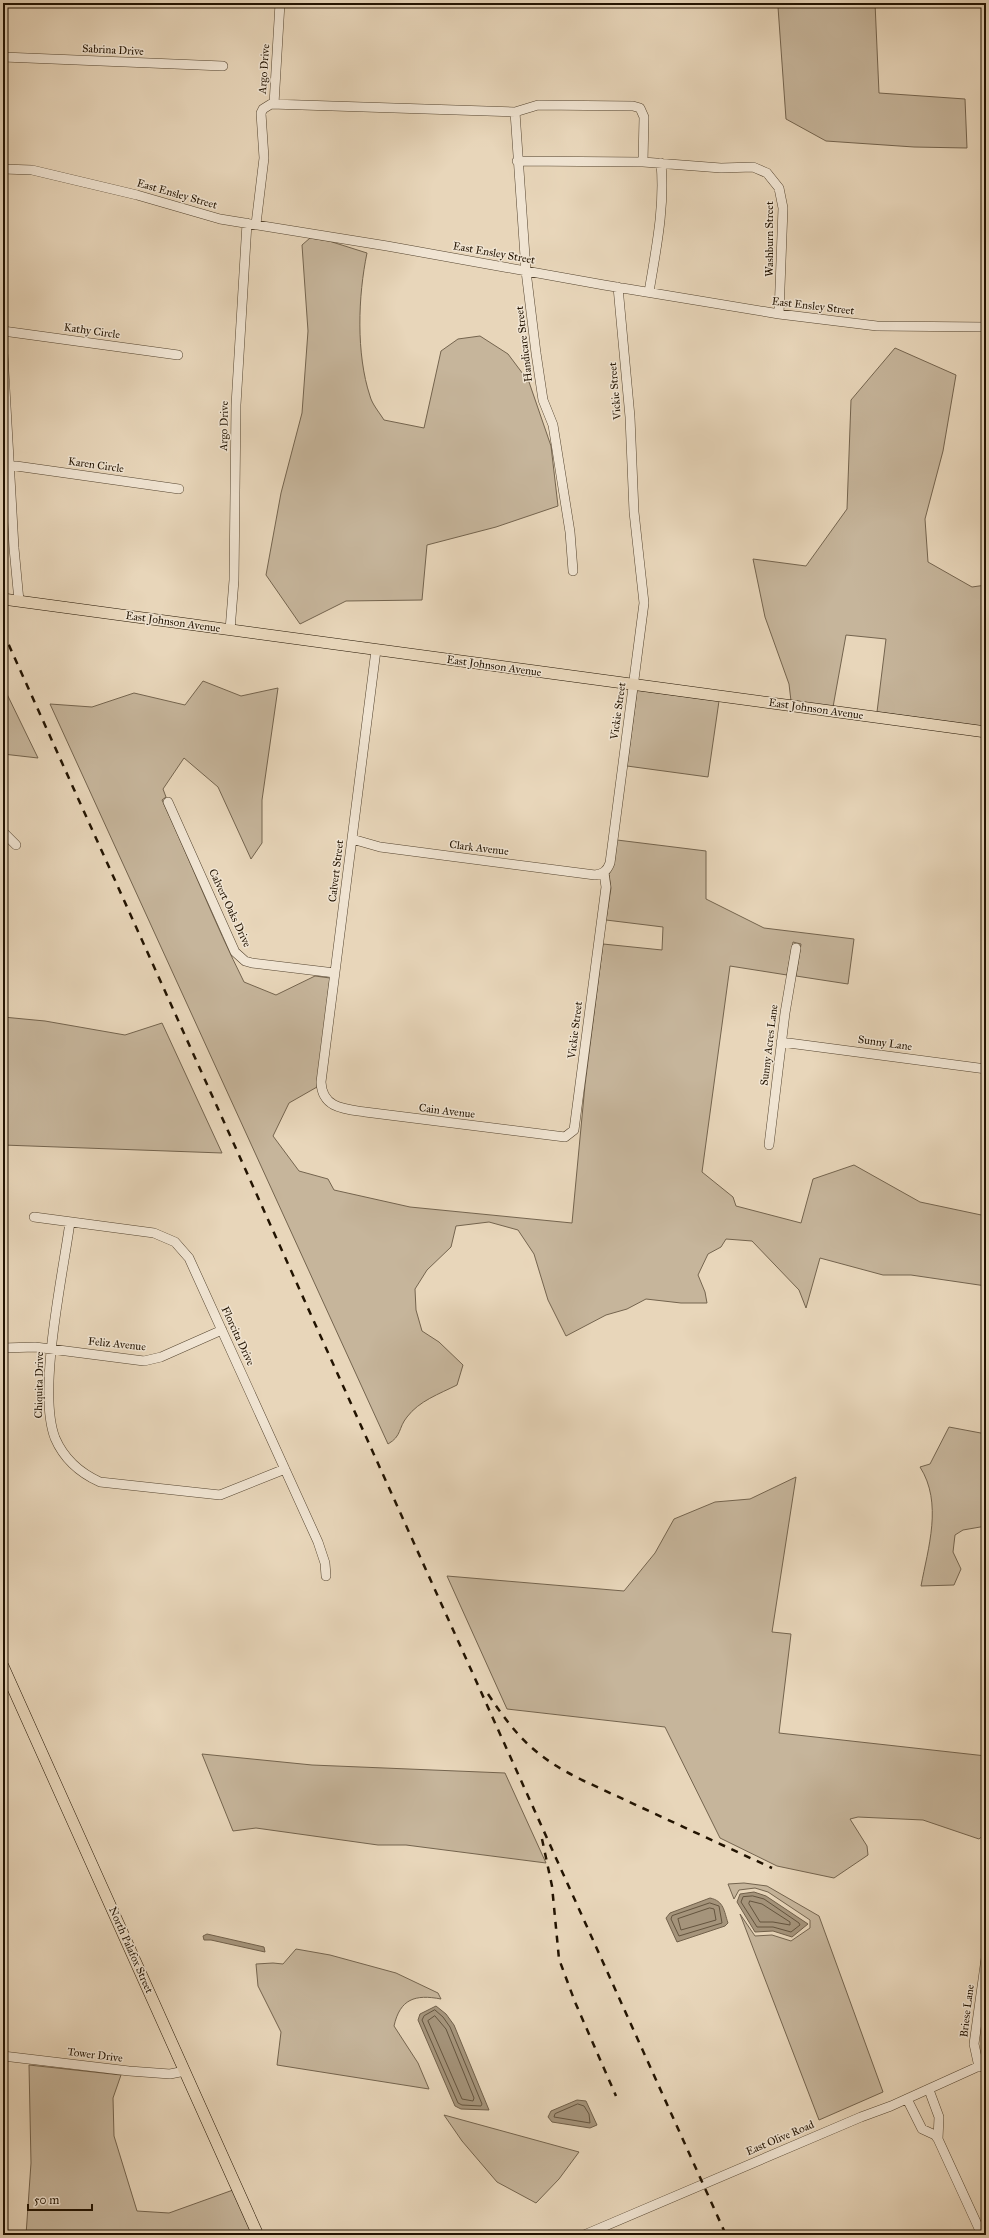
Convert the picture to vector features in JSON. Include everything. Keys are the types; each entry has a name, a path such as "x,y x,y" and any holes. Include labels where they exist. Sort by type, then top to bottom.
{"main road":[{"name":"East Johnson Avenue","path":"3,599 986,732"},
{"name":"North Palafox Street","path":"3,1666 258,2235"}],"street":[{"name":"Argo Drive","path":"230,630 234,580 236,405 251,224 264,158 262,113 267,106 274,104 280,3"},
{"name":"Sabrina Drive","path":"3,57 223,66"},
{"path":"274,104 518,111 538,105 633,106 640,108 644,117 643,162"},
{"name":"Handicare Street","path":"518,111 517,161 526,271 541,390 553,425 570,532 573,571"},
{"name":"Washburn Street","path":"517,161 643,162 721,168 753,168 767,173 779,188 783,208 779,314"},
{"path":"649,292 660,226 662,201 661,163"},
{"name":"East Ensley Street","path":"3,169 32,170 136,195 196,214 779,314 877,326 986,327"},
{"name":"Vickie Street","path":"572,1133 606,887 604,873 610,863 644,603 634,512 630,417 618,287"},
{"name":"Kathy Circle","path":"3,331 178,355"},
{"path":"3,353 9,465 19,601"},
{"name":"Karen Circle","path":"9,465 179,489"},
{"name":"Calvert Street","path":"323,1095 321,1082 376,650"},
{"name":"Calvert Oaks Drive","path":"168,802 235,952 240,958 252,963 335,973"},
{"path":"3,832 16,845"},
{"name":"Clark Avenue","path":"352,839 380,847 457,858 595,875 604,873"},
{"name":"Sunny Acres Lane","path":"769,1145 796,948"},
{"name":"Sunny Lane","path":"782,1042 986,1069"},
{"name":"Cain Avenue","path":"323,1095 327,1101 338,1108 565,1137 572,1133"},
{"name":"Florcita Drive","path":"34,1217 154,1233 174,1242 188,1258 322,1550 326,1576"},
{"name":"Chiquita Drive","path":"70,1222 52,1349 49,1397 51,1425 61,1449 79,1470 89,1476 112,1484 220,1495 285,1469"},
{"name":"Feliz Avenue","path":"3,1348 17,1346 52,1349 144,1361 161,1357 222,1330"},
{"name":"Briese Lane","path":"982,2065 974,2044 986,1958"},
{"name":"Tower Drive","path":"3,2056 129,2071 170,2074 185,2071"},
{"name":"East Olive Road","path":"584,2235 854,2120 929,2090 982,2065"},
{"path":"929,2090 939,2117 938,2139"},
{"path":"907,2099 922,2129 935,2135 938,2139 982,2235"}],"shaded area":[{"path":"773,3 875,3 879,93 965,99 967,148 914,147 826,141 786,119 778,7"},
{"path":"310,238 329,241 367,253 360,306 362,362 365,380 371,399 384,420 424,428 441,351 458,339 480,336 508,354 529,382 551,446 558,506 496,527 427,545 422,600 346,601 300,624 266,575 281,493 302,413 308,331 302,245"},
{"path":"895,348 956,375 943,451 925,519 928,562 972,587 986,585 986,727 877,712 886,639 846,635 833,707 791,701 789,684 765,617 753,559 806,566 847,509 851,400"},
{"path":"203,681 241,696 278,688 262,800 262,843 251,859 218,787 184,758 163,789 166,797 162,800 222,937 244,982 276,995 315,976 330,978 317,1087 289,1103 273,1136 299,1171 328,1179 334,1190 410,1207 572,1223 585,1085 603,944 662,950 663,927 606,920 611,888 609,874 614,864 617,840 706,851 706,899 764,928 854,939 848,984 796,976 801,944 793,942 787,975 730,966 702,1172 733,1197 736,1206 801,1223 813,1179 854,1165 920,1202 986,1216 986,1286 911,1275 883,1275 820,1258 806,1308 799,1290 752,1241 726,1239 721,1247 708,1254 698,1275 705,1292 707,1303 681,1303 646,1299 627,1309 606,1315 566,1336 548,1300 534,1254 518,1230 489,1222 456,1226 451,1247 427,1270 415,1289 416,1310 422,1331 439,1342 463,1365 457,1385 423,1402 412,1411 404,1421 396,1438 388,1444 50,704 92,707 134,693 185,705"},
{"path":"5,690 38,758 3,754"},
{"path":"637,690 719,701 708,777 627,766"},
{"path":"3,1017 45,1021 125,1035 162,1023 222,1153 3,1145"},
{"path":"949,1427 986,1434 986,1526 963,1530 955,1535 953,1552 961,1569 954,1585 921,1586 930,1541 932,1510 931,1495 927,1481 920,1467 930,1464"},
{"path":"796,1477 772,1632 791,1634 779,1733 986,1756 986,1833 979,1839 923,1820 858,1817 850,1819 867,1846 868,1855 834,1878 777,1866 720,1838 665,1727 507,1709 447,1576 624,1591 655,1553 674,1519 715,1502 750,1499"},
{"path":"202,1754 312,1765 505,1773 546,1863 406,1845 378,1845 256,1828 233,1831"},
{"path":"744,1883 767,1886 819,1916 883,2092 819,2120 740,1914 755,1936 772,1935 791,1941 810,1928 810,1920 768,1892 755,1888 739,1890 734,1899 728,1884"},
{"path":"296,1949 330,1955 396,1973 438,1993 441,1999 424,1997 410,2000 400,2010 394,2026 418,2063 429,2089 277,2065 281,2032 258,1986 256,1964 283,1964"},
{"path":"29,2065 121,2075 113,2098 114,2136 137,2211 169,2213 233,2190 253,2235 26,2235 31,2163"},
{"path":"444,2115 579,2152 559,2179 536,2203 497,2182 462,2141"}],"water":[{"path":"754,1892 766,1896 808,1924 792,1937 773,1931 755,1932 737,1902 740,1894"},
{"path":"710,1898 715,1899 721,1904 728,1923 725,1926 677,1942 666,1918 670,1913"},
{"path":"207,1934 264,1947 265,1952 211,1940 204,1940 203,1936"},
{"path":"436,2006 446,2014 454,2025 489,2110 461,2109 455,2106 418,2020 420,2014"},
{"path":"577,2100 586,2101 597,2125 590,2128 552,2122 548,2117 551,2111"}],"railway":[{"path":"3,632 726,2235"},
{"path":"488,1694 518,1734 551,1763 582,1780 772,1868"},
{"path":"542,1839 552,1886 559,1959 575,2002 616,2096"}]}
